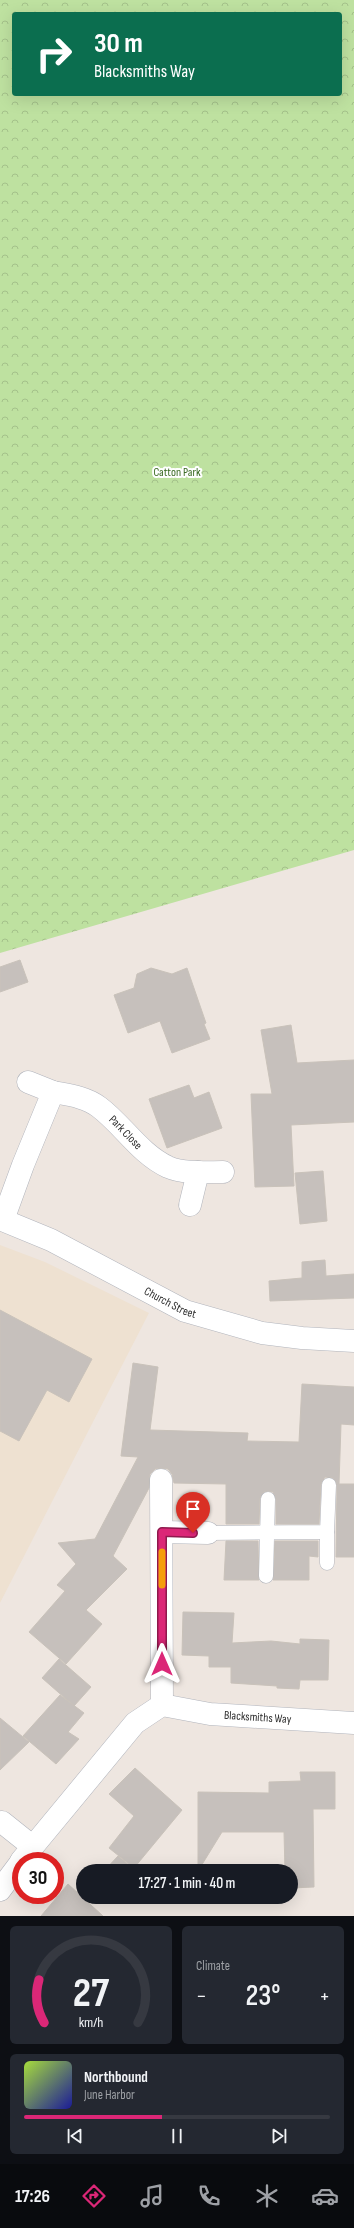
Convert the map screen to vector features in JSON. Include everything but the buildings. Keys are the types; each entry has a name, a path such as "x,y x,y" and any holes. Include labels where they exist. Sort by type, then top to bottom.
{"street":[{"name":"Park Close","path":"28,1082 53,1092 77,1096 98,1106 148,1154 169,1167 198,1172 223,1172"},
{"path":"1,1219 53,1092"},
{"path":"190,1205 198,1172"},
{"name":"Church Street","path":"1,1219 51,1240 185,1311 262,1333 302,1338 354,1340"},
{"path":"28,1852 136,1723 162,1705 161,1480"},
{"path":"162,1532 208,1533"},
{"name":"Blacksmiths Way","path":"162,1705 210,1714 354,1723"},
{"path":"2,1822 22,1852"},
{"path":"0,1890 12,1874"}],"lane":[{"path":"327,1563 329,1485"},
{"path":"266,1576 268,1500"},
{"path":"208,1533 327,1532"}],"shaded area":[{"path":"0,1245 45,1262 149,1313 0,1603"}],"green space":[{"name":"Catton Park","path":"0,0 354,0 354,850 0,953"}],"slow traffic":[{"path":"162,1552 162,1585"}],"route":[{"path":"162,1664 162,1532 193,1533"}]}
